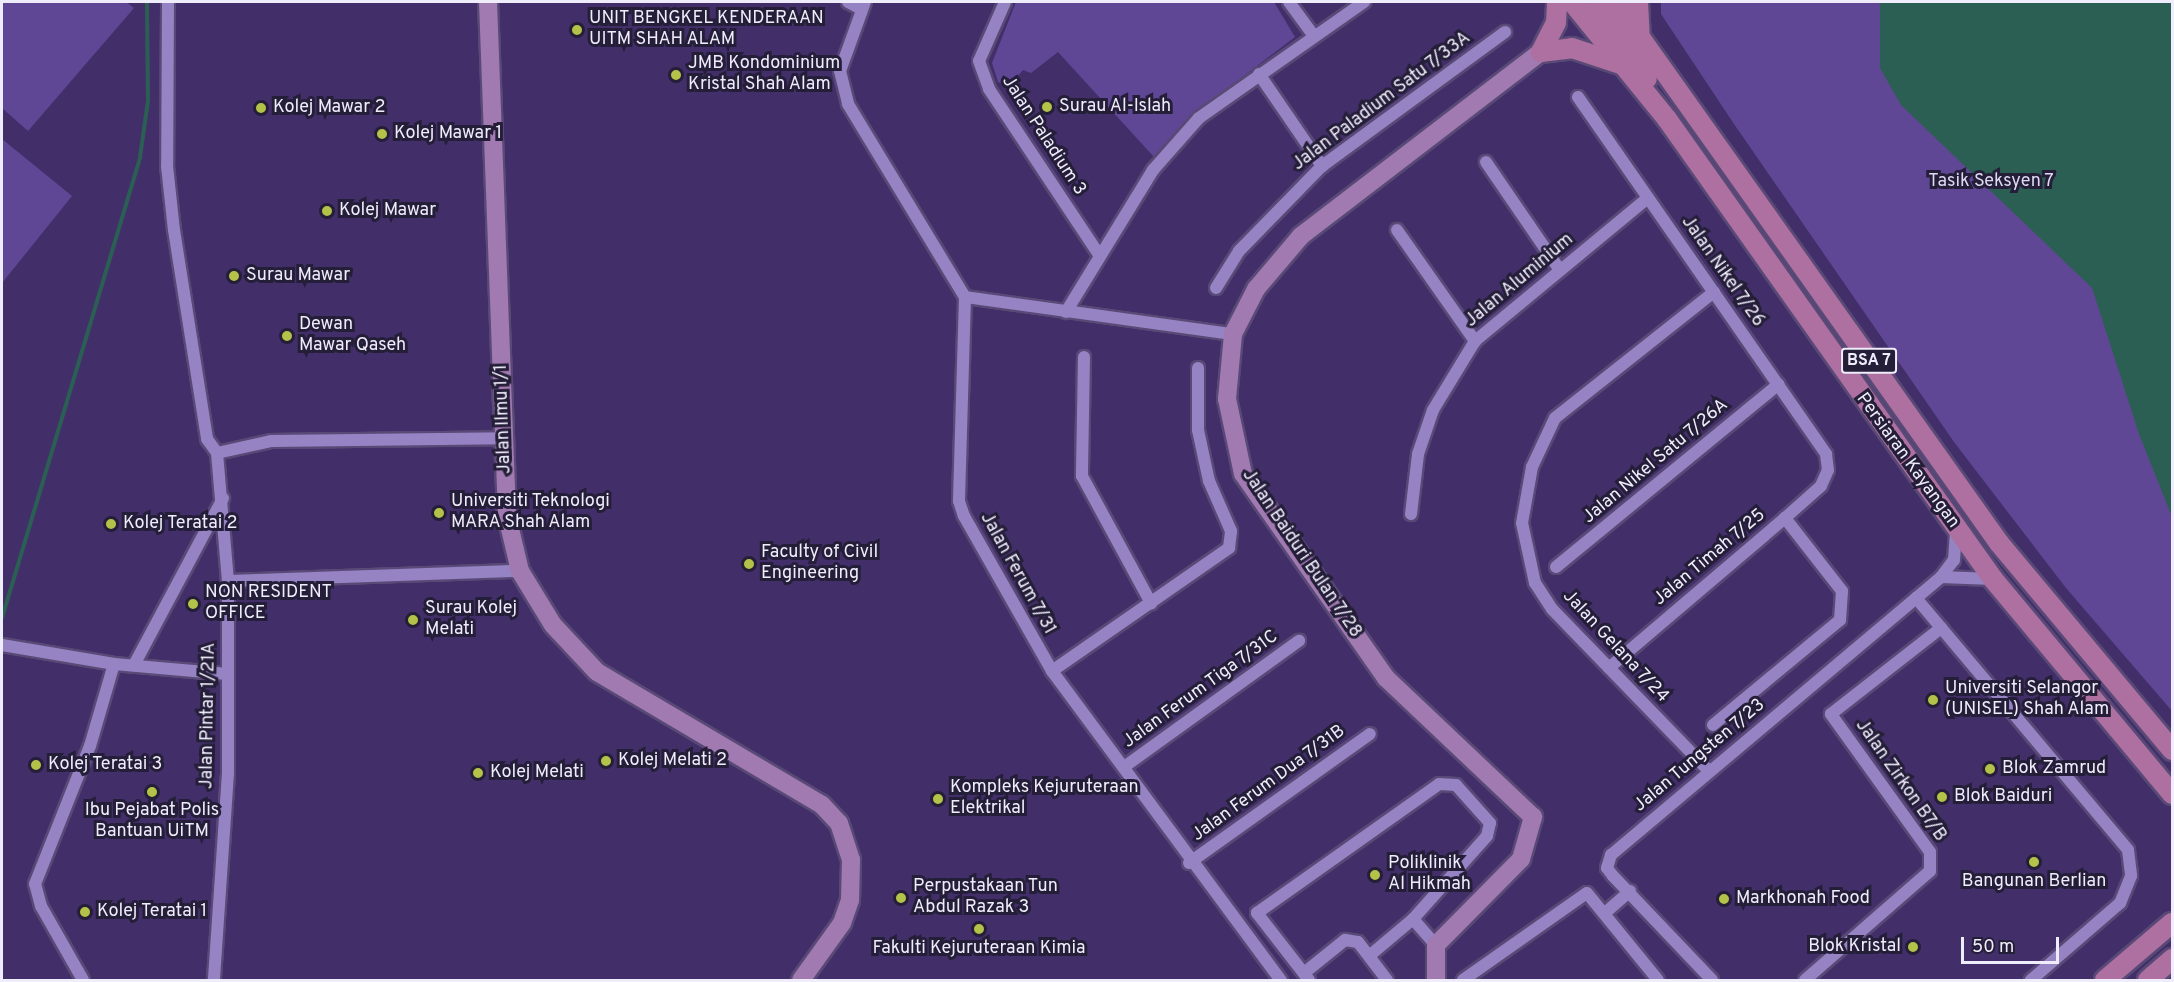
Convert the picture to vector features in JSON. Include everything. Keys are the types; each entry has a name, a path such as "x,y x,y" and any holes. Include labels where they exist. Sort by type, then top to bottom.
{"main road":[{"path":"1541,52 1556,22 1557,2"},
{"name":"Persiaran Kayangan","path":"1572,2 1620,64 1667,119 1993,579 2172,794"},
{"path":"1596,2 1651,84 1667,119"},
{"name":"Persiaran Kayangan","path":"1615,2 1640,41 1998,543 2169,749"},
{"path":"1638,2 1640,41"},
{"path":"1541,52 1572,48 1620,64"},
{"path":"2105,981 2172,923"},
{"path":"2148,981 2172,959"}],"street":[{"name":"Jalan Pintar 1/21A","path":"168,2 167,166 174,230 207,439 217,453 223,498 228,581 228,773 214,981"},
{"name":"Jalan Ilmu 1/1","path":"488,2 507,516 520,571 553,625 597,672 822,805 839,823 850,860 850,900 842,923 801,981"},
{"path":"849,2 863,5 840,71 848,104 965,297 1233,334"},
{"name":"Jalan Paladium 3","path":"1005,2 979,62 989,89 1098,253"},
{"path":"1289,2 1314,36"},
{"path":"1066,312 1098,253 1159,162 1199,118 1364,2"},
{"name":"Jalan Paladium Satu 7/33A","path":"1216,288 1239,251 1322,166 1505,32"},
{"name":"Jalan Baiduri Bulan 7/28","path":"1436,945 1521,859 1533,818 1386,678 1243,474 1227,399 1233,334 1256,289 1301,236 1541,52"},
{"path":"1259,74 1322,166"},
{"name":"Jalan Nikel 7/26","path":"1578,98 1779,384 1826,454 1828,470"},
{"path":"1486,162 1560,270"},
{"name":"Jalan Aluminium","path":"1411,514 1418,454 1432,410 1475,341 1648,198"},
{"path":"1396,230 1475,341"},
{"name":"Jalan Gelana 7/24","path":"1709,771 1552,609 1535,583 1522,523 1532,467 1555,418 1714,292"},
{"name":"Jalan Ferum 7/31","path":"965,297 959,501 1052,671 1124,767 1189,863 1281,981"},
{"path":"1084,357 1082,476 1151,603"},
{"path":"1052,671 1228,548 1231,539 1209,481 1198,430 1198,368"},
{"name":"Jalan Nikel Satu 7/26A","path":"1556,567 1779,384"},
{"path":"217,453 271,441 505,438"},
{"name":"Jalan Timah 7/25","path":"1609,668 1821,486 1828,470"},
{"path":"134,665 223,498"},
{"path":"1713,725 1840,620 1842,591 1785,518"},
{"path":"1941,577 1954,560 1956,529"},
{"path":"228,581 520,571"},
{"path":"1941,577 1993,579"},
{"name":"Jalan Tungsten 7/23","path":"1712,981 1607,868 1611,855 1941,577"},
{"path":"1916,598 2128,850 2131,876 2120,903 2031,981"},
{"name":"Jalan Zirkon B7/B","path":"1805,981 1933,864 1930,852 1831,714 1941,628"},
{"name":"Jalan Ferum Tiga 7/31C","path":"1124,767 1299,641"},
{"path":"5,645 114,664 228,674"},
{"path":"82,981 41,906 35,884 90,746 114,664"},
{"name":"Jalan Ferum Dua 7/31B","path":"1189,863 1370,734"},
{"path":"1369,956 1413,919 1487,836 1490,823 1456,785 1439,783 1257,913 1306,977 1345,940 1358,942 1387,981"},
{"path":"1606,912 1630,891"},
{"path":"1470,978 1580,894 1587,893 1606,912 1658,981"},
{"path":"1413,919 1436,945 1436,981"}],"green space":[{"path":"2,2 126,2 134,8 28,131 2,108"},
{"path":"1016,2 1274,2 1295,37 1187,119 1154,157 1058,52 1031,73 1023,70 1009,86 998,82 992,63"},
{"name":"Tasik Seksyen 7","path":"1661,2 2172,2 2172,711 2066,588 1954,442 1734,124 1661,14"},
{"path":"2,139 72,196 2,283"}],"shaded area":[{"name":"Tasik Seksyen 7","path":"1880,2 2172,2 2172,517 2139,434 2092,288 1901,105 1880,68"}],"waterway":[{"path":"2,618 140,157 148,101 147,2"}],"place":[{"name":"UNIT BENGKEL KENDERAAN UITM SHAH ALAM","path":"577,30"},
{"name":"JMB Kondominium Kristal Shah Alam","path":"676,75"},
{"name":"Surau Al-Islah","path":"1047,107"},
{"name":"Kolej Mawar 2","path":"261,108"},
{"name":"Kolej Mawar 1","path":"382,134"},
{"name":"Kolej Mawar","path":"327,211"},
{"name":"Surau Mawar","path":"234,276"},
{"name":"Dewan Mawar Qaseh","path":"287,336"},
{"name":"Universiti Teknologi MARA Shah Alam","path":"439,513"},
{"name":"Kolej Teratai 2","path":"111,524"},
{"name":"Faculty of Civil Engineering","path":"749,564"},
{"name":"NON RESIDENT OFFICE","path":"193,604"},
{"name":"Surau Kolej Melati","path":"413,620"},
{"name":"Universiti Selangor (UNISEL) Shah Alam","path":"1933,700"},
{"name":"Kolej Melati 2","path":"606,761"},
{"name":"Kolej Teratai 3","path":"36,765"},
{"name":"Blok Zamrud","path":"1990,769"},
{"name":"Kolej Melati","path":"478,773"},
{"name":"Ibu Pejabat Polis Bantuan UiTM","path":"152,792"},
{"name":"Blok Baiduri","path":"1942,797"},
{"name":"Kompleks Kejuruteraan Elektrikal","path":"938,799"},
{"name":"Bangunan Berlian","path":"2034,862"},
{"name":"Poliklinik Al Hikmah","path":"1375,875"},
{"name":"Perpustakaan Tun Abdul Razak 3","path":"901,898"},
{"name":"Markhonah Food","path":"1724,899"},
{"name":"Kolej Teratai 1","path":"85,912"},
{"name":"Fakulti Kejuruteraan Kimia","path":"979,929"},
{"name":"Blok Kristal","path":"1913,947"}]}
